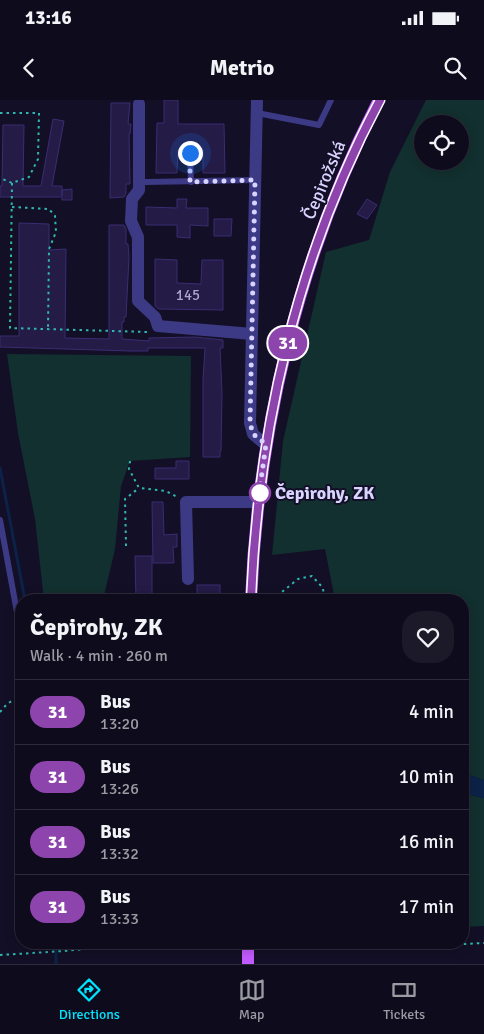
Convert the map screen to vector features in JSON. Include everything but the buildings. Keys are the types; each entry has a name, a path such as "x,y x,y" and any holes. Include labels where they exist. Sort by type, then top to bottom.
{"main road":[{"name":"Čepirožská","path":"251,594 258,502 266,444 291,332 316,247 339,187 380,100"},
{"path":"248,949 248,964"}],"street":[{"path":"139,104 139,190 132,198 131,222 138,237 138,300 155,317 158,326 252,334"},
{"path":"257,106 250,423 253,434 266,444"},
{"path":"188,579 186,502 258,502"}],"lane":[{"path":"257,106 319,125 331,100"},
{"path":"190,153 190,182"},
{"path":"146,182 255,180"},
{"path":"0,520 15,601"}],"path":[{"path":"0,113 39,112 38,159 29,177 12,183 0,178"},
{"path":"12,183 10,328 151,333 158,326"},
{"path":"12,207 49,208 55,216 56,232 49,249 48,330"},
{"path":"130,461 130,470 139,488"},
{"path":"126,546 126,499 139,488 166,491 186,502"},
{"path":"279,594 298,579 312,576 323,588 324,594"},
{"path":"0,712 15,699"},
{"path":"469,943 484,942"},
{"path":"0,955 85,949"}],"green space":[{"path":"426,100 484,100 484,780 469,775 469,594 334,594 325,549 272,555 283,441 326,252 369,240 390,172 414,124 414,170 469,170 469,115 418,115"},
{"path":"7,354 191,356 190,457 130,461 121,486 115,549 104,594 43,594 35,519 18,433"},
{"path":"469,794 484,798 484,926 469,927"}],"water":[{"path":"469,775 484,780 484,798 469,794"}],"waterway":[{"path":"0,468 24,594"},
{"path":"56,949 56,964"}],"bus line":[{"name":"31","path":"251,594 256,520 266,444 291,332 321,231 339,187 380,100"}],"place":[{"name":"Čepirohy, ZK","path":"260,493"}],"route":[{"path":"190,153 190,182 255,180 250,423 253,434 266,444 258,502 260,493"}]}
